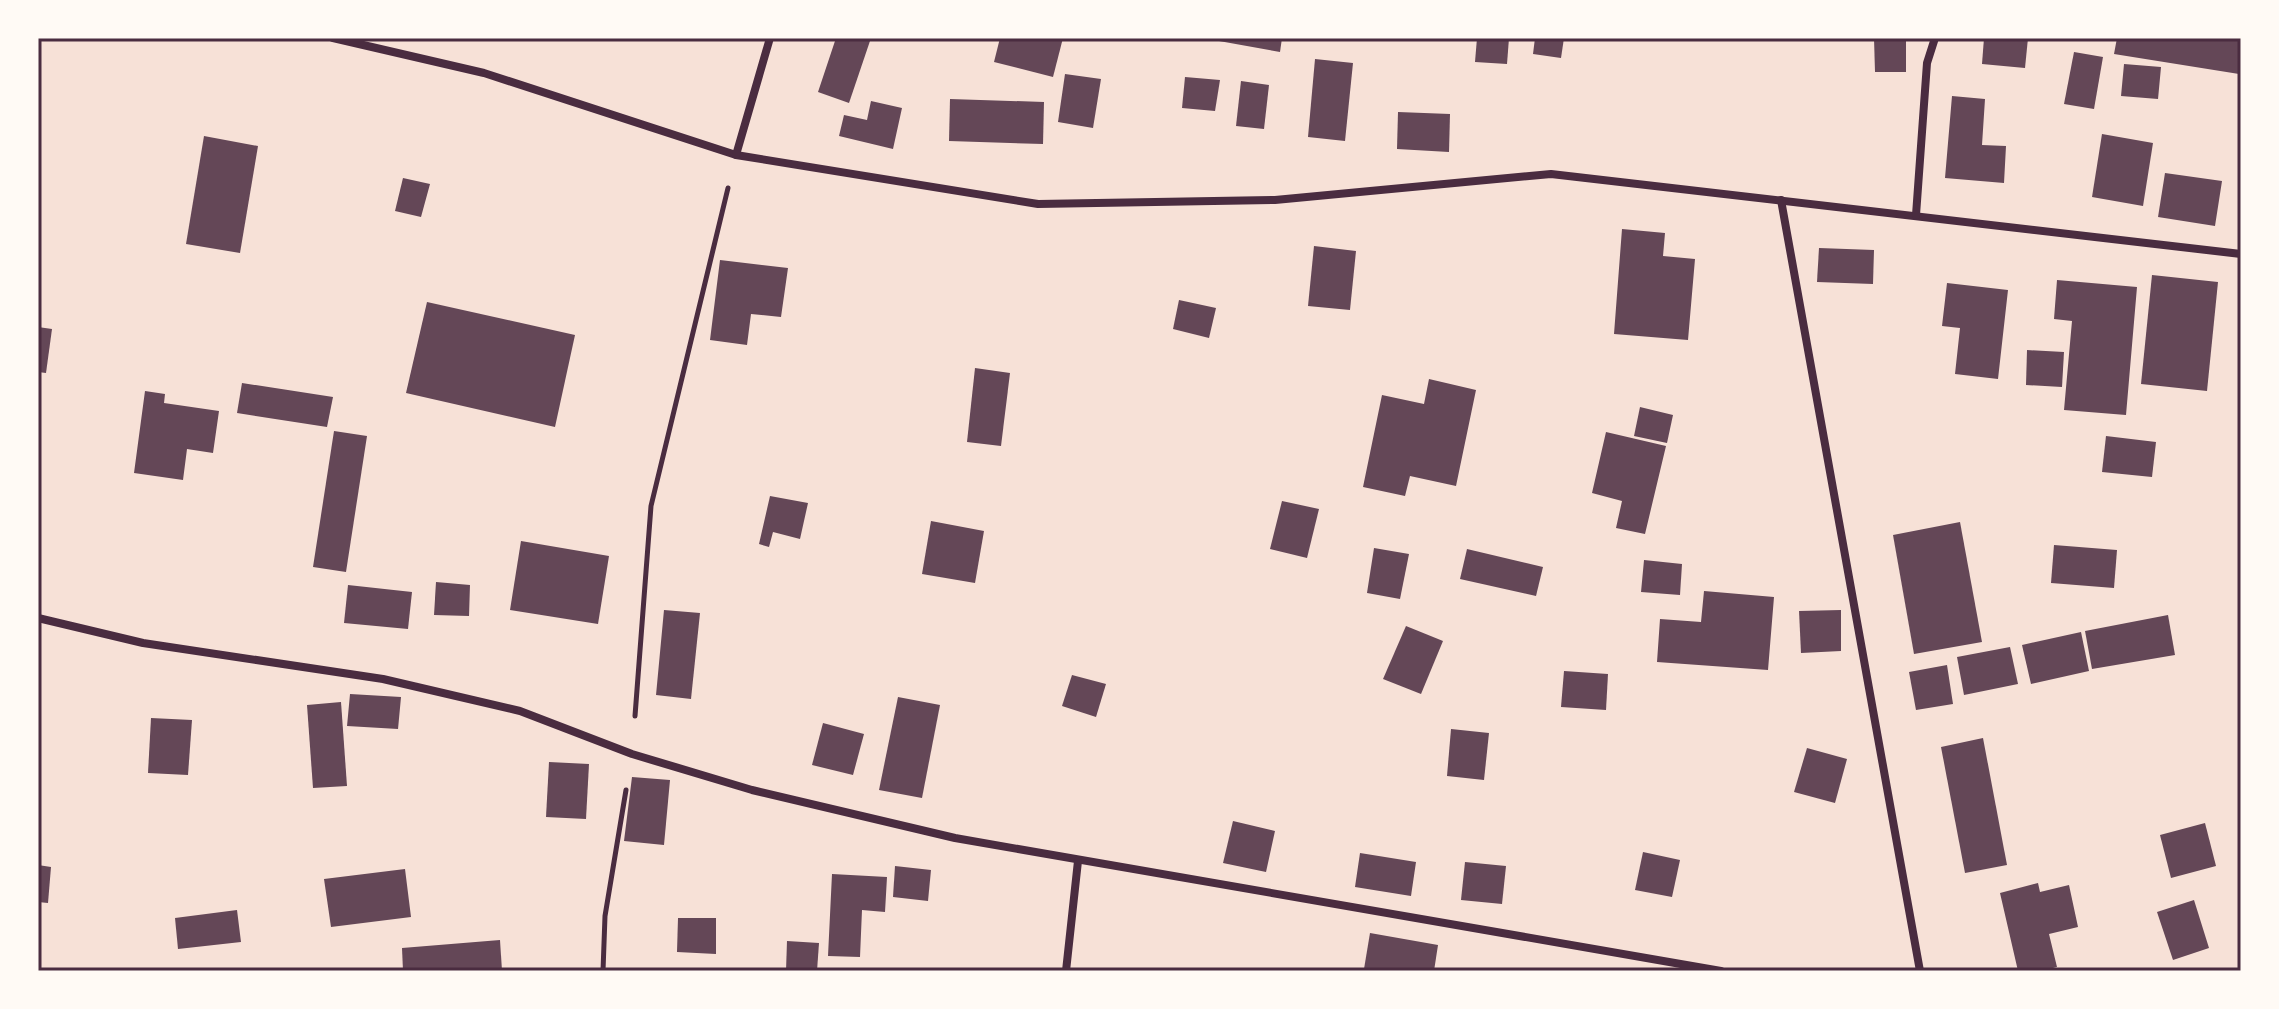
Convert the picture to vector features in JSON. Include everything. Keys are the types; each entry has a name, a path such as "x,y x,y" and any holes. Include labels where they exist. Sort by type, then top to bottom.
{"street":[{"path":"333,38 484,73 736,155 1038,204 1275,200 1551,174 2241,254"},
{"path":"736,155 770,38"},
{"path":"1916,215 1927,63 1935,38"},
{"path":"1781,200 1920,971"},
{"path":"38,618 143,643 383,679 520,711 632,754 752,790 955,838 1721,971"},
{"path":"1066,971 1078,861"}],"path":[{"path":"603,971 605,916 632,754 651,506 736,155"}],"building":[{"path":"836,38 871,38 849,103 818,92"},
{"path":"1000,38 1063,38 1053,77 994,62"},
{"path":"1219,38 1282,38 1280,52 1219,41"},
{"path":"1477,38 1509,38 1507,64 1475,62"},
{"path":"1535,38 1564,38 1561,58 1533,54"},
{"path":"1874,38 1906,38 1906,72 1875,72"},
{"path":"1984,38 2028,38 2025,68 1982,64"},
{"path":"2117,38 2241,39 2239,74 2114,54"},
{"path":"2074,52 2103,57 2094,109 2064,104"},
{"path":"1315,59 1353,63 1345,141 1308,137"},
{"path":"2124,64 2161,67 2158,99 2121,96"},
{"path":"1065,74 1101,79 1093,128 1058,122"},
{"path":"1185,77 1220,80 1215,111 1182,108"},
{"path":"1241,81 1269,85 1264,129 1236,126"},
{"path":"1952,96 1985,99 1982,145 2006,146 2004,183 1945,178"},
{"path":"950,99 1044,102 1043,144 949,141"},
{"path":"871,101 902,108 893,149 839,136 844,115 867,120"},
{"path":"1398,112 1450,114 1449,152 1397,149"},
{"path":"2102,134 2153,143 2143,206 2092,197"},
{"path":"204,136 258,146 240,253 186,244"},
{"path":"2165,173 2222,181 2215,226 2158,217"},
{"path":"403,178 430,184 421,217 395,211"},
{"path":"1622,229 1665,233 1663,256 1695,259 1688,340 1614,334"},
{"path":"1314,246 1356,251 1350,310 1308,306"},
{"path":"1819,248 1874,250 1873,284 1817,282"},
{"path":"720,260 788,268 781,317 751,314 747,345 710,340"},
{"path":"2152,275 2218,282 2207,391 2141,384"},
{"path":"2057,280 2137,287 2126,415 2064,410 2072,321 2054,319"},
{"path":"1947,283 2008,290 1998,379 1955,374 1960,328 1942,326"},
{"path":"1179,300 1216,308 1209,338 1173,329"},
{"path":"427,302 575,335 555,427 406,393"},
{"path":"38,327 52,329 46,373 38,372"},
{"path":"2027,350 2064,352 2062,387 2026,385"},
{"path":"975,368 1010,373 1001,446 967,442"},
{"path":"1429,379 1476,390 1456,486 1410,476 1405,496 1363,487 1382,395 1424,404"},
{"path":"242,383 333,397 327,427 237,413"},
{"path":"145,391 165,394 164,403 219,411 213,453 187,449 183,480 134,473"},
{"path":"1640,407 1673,415 1667,443 1634,436"},
{"path":"334,431 367,436 346,572 313,567"},
{"path":"1606,432 1666,446 1645,534 1616,528 1622,501 1592,493"},
{"path":"2106,436 2156,442 2152,477 2102,472"},
{"path":"770,496 808,503 800,539 773,532 769,547 759,544"},
{"path":"1282,501 1319,509 1307,558 1270,549"},
{"path":"931,521 984,531 975,583 922,574"},
{"path":"1960,522 1982,642 1914,654 1893,535"},
{"path":"521,541 609,556 598,624 510,610"},
{"path":"2054,545 2117,550 2114,588 2051,583"},
{"path":"1374,548 1409,554 1400,599 1367,593"},
{"path":"1467,549 1543,567 1536,596 1460,579"},
{"path":"1644,560 1682,564 1680,595 1641,592"},
{"path":"436,582 470,585 469,616 434,615"},
{"path":"348,585 412,592 408,629 344,623"},
{"path":"1704,591 1774,597 1768,670 1657,662 1660,619 1701,622"},
{"path":"664,610 700,613 691,699 656,695"},
{"path":"1841,610 1841,651 1801,653 1799,611"},
{"path":"2168,615 2175,655 2092,669 2085,631"},
{"path":"1406,626 1443,641 1421,694 1383,679"},
{"path":"2081,632 2089,671 2031,684 2022,645"},
{"path":"2010,647 2018,684 1964,695 1957,657"},
{"path":"1947,665 1953,704 1916,710 1909,672"},
{"path":"1564,671 1608,674 1606,710 1561,707"},
{"path":"1072,675 1106,684 1096,717 1062,706"},
{"path":"350,694 401,697 398,729 347,726"},
{"path":"898,697 940,705 922,798 879,790"},
{"path":"341,702 347,786 313,788 307,705"},
{"path":"151,718 192,720 188,775 148,773"},
{"path":"823,723 864,734 853,775 812,765"},
{"path":"1451,729 1489,733 1484,780 1447,776"},
{"path":"1983,738 2007,865 1965,873 1941,747"},
{"path":"1807,748 1847,759 1835,803 1794,792"},
{"path":"549,762 589,764 586,819 546,817"},
{"path":"632,777 670,780 664,845 624,841"},
{"path":"1233,821 1275,831 1266,872 1223,863"},
{"path":"2205,823 2216,866 2171,878 2160,835"},
{"path":"1643,852 1680,860 1672,897 1635,890"},
{"path":"1360,853 1416,862 1411,896 1355,887"},
{"path":"1465,862 1506,866 1502,904 1461,900"},
{"path":"38,865 51,867 48,903 38,902"},
{"path":"895,866 931,870 928,901 893,897"},
{"path":"405,869 411,917 331,927 324,879"},
{"path":"832,874 887,877 885,912 862,910 860,957 828,956"},
{"path":"2038,883 2040,892 2069,885 2078,927 2049,934 2057,967 2018,971 2000,893"},
{"path":"2194,900 2209,948 2173,960 2157,912"},
{"path":"237,910 241,942 178,949 175,918"},
{"path":"678,918 716,918 716,954 677,952"},
{"path":"1370,933 1438,945 1434,971 1364,969"},
{"path":"500,940 502,971 403,971 402,948"},
{"path":"787,941 819,943 817,971 786,971"}]}
